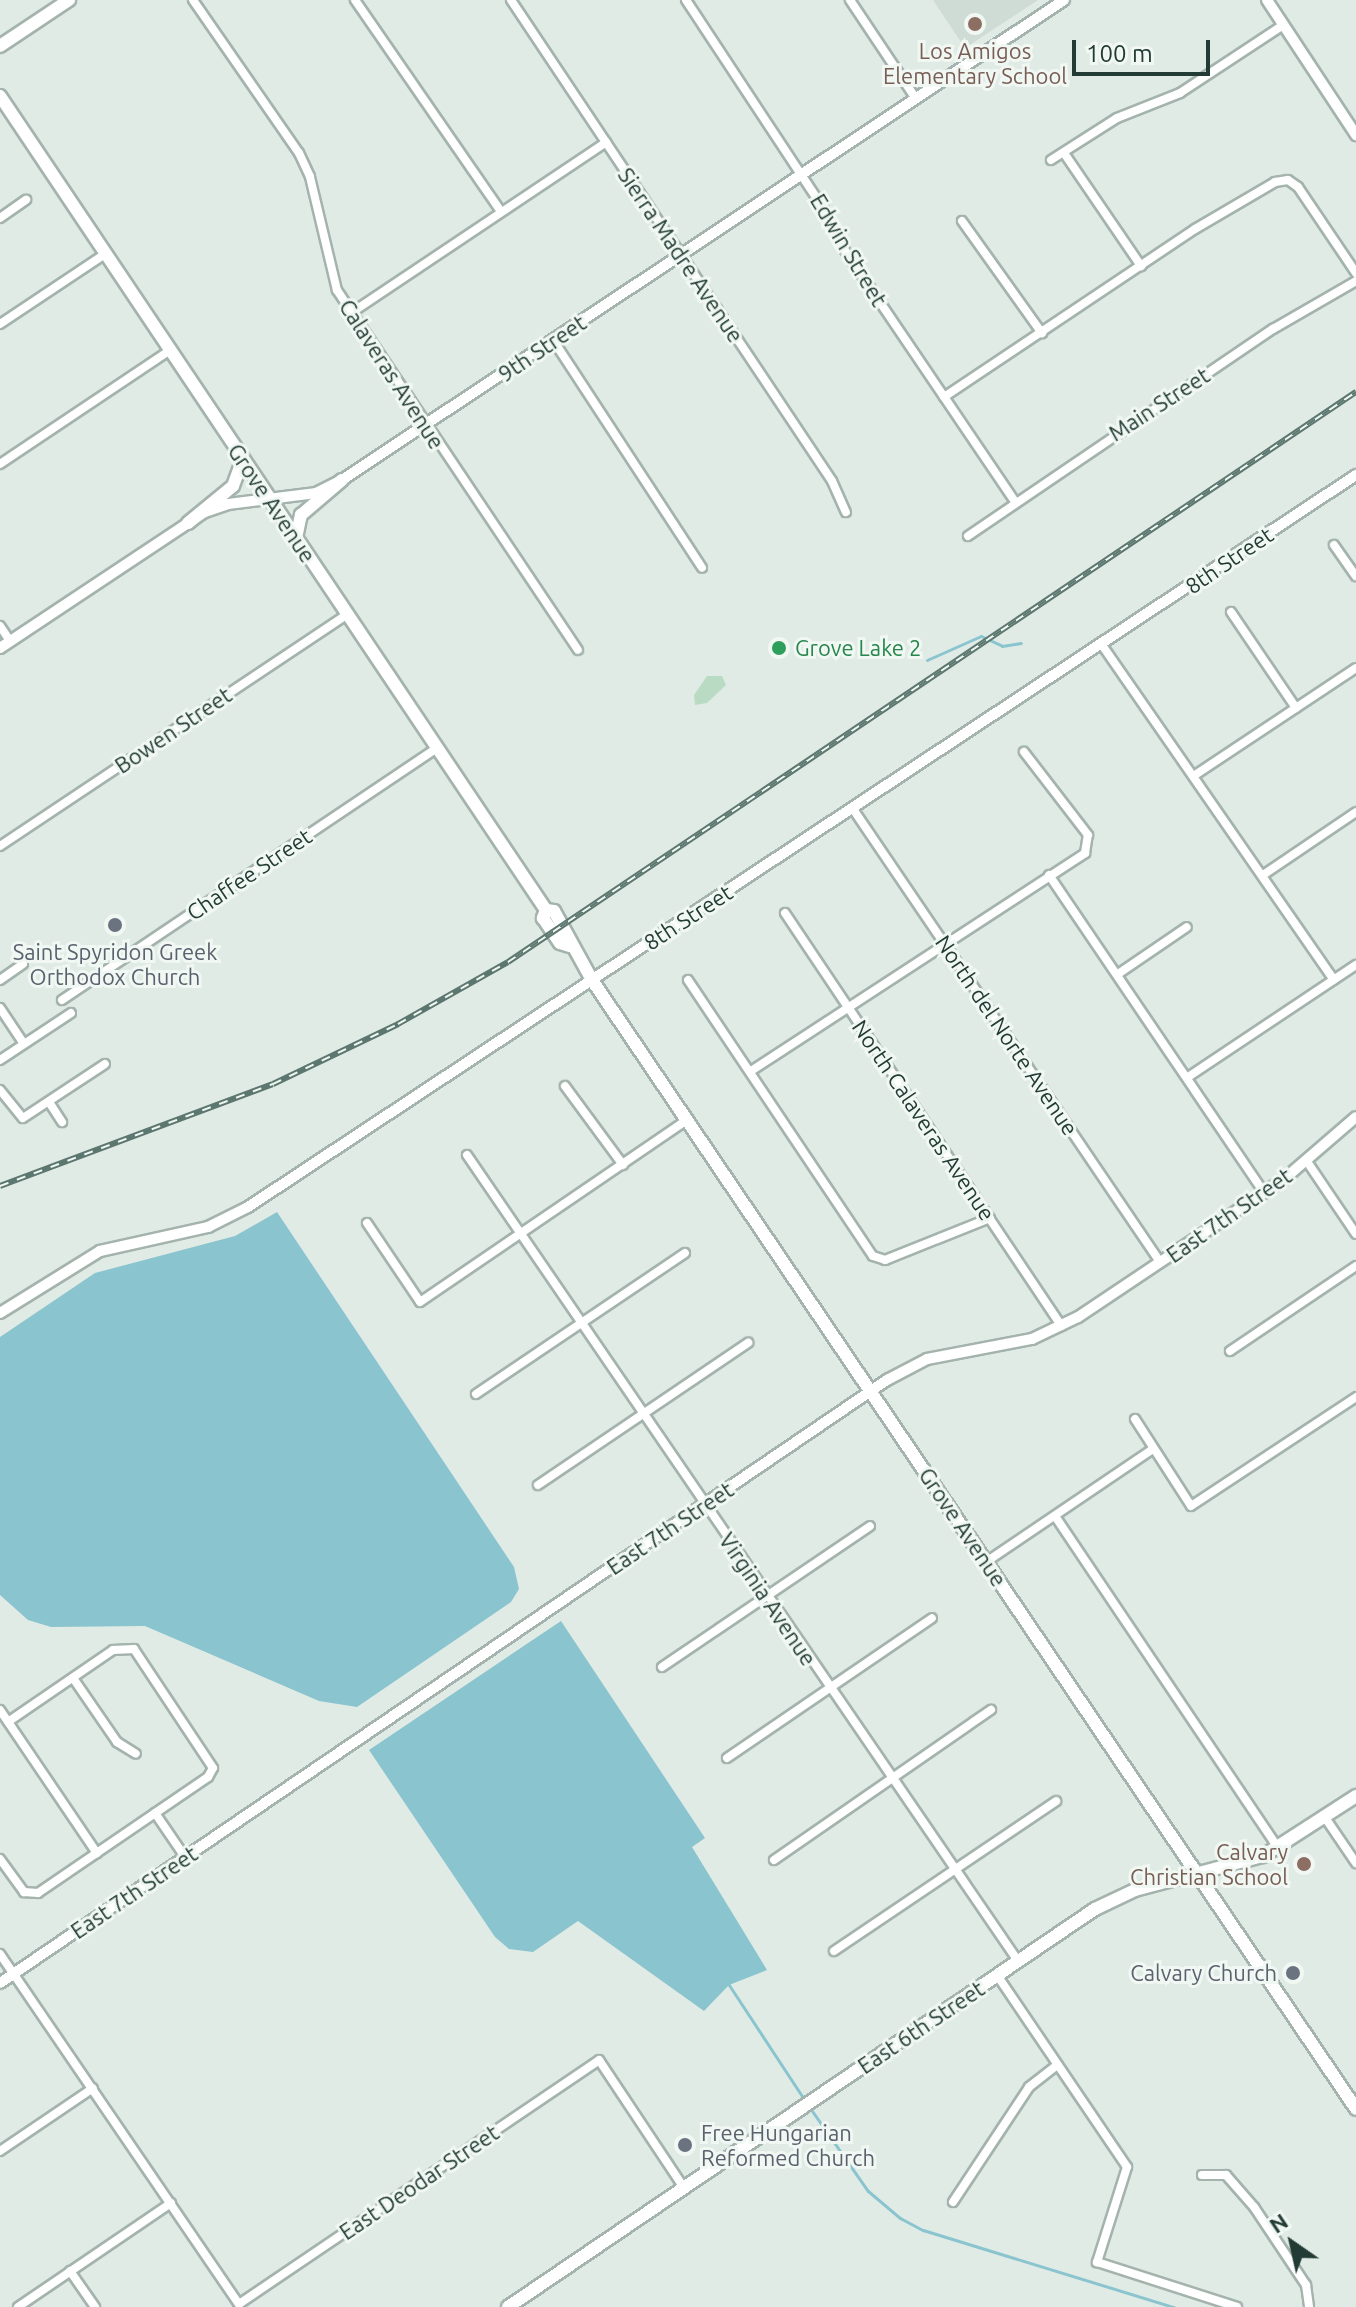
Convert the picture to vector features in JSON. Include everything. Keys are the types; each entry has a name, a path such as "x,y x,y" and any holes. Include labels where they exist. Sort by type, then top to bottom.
{"main road":[{"path":"0,46 69,0"},
{"name":"Grove Avenue","path":"0,96 546,910 543,918 560,943 570,946 1356,2109"},
{"path":"188,523 233,486 243,459"},
{"path":"296,538 301,515 342,480"},
{"name":"East 6th Street","path":"508,2307 1120,1895 1199,1876 1278,1848 1356,1796"}],"street":[{"name":"Calaveras Avenue","path":"193,0 299,153 310,177 337,290 578,650"},
{"path":"355,0 501,212"},
{"name":"Sierra Madre Avenue","path":"511,0 832,481 846,512"},
{"name":"Edwin Street","path":"686,0 802,174 844,249 1014,500"},
{"path":"850,0 916,99"},
{"name":"9th Street","path":"0,648 188,523 228,504 316,493 342,480 1064,0"},
{"path":"1267,0 1356,135"},
{"path":"1051,160 1117,118 1180,93 1283,25"},
{"path":"351,313 606,142"},
{"path":"1064,153 1141,266"},
{"path":"944,397 1141,266 1275,182 1288,180 1298,187 1356,273"},
{"path":"0,218 26,200"},
{"path":"962,221 1042,333"},
{"path":"0,324 105,254"},
{"name":"Main Street","path":"968,536 1014,500 1273,329 1356,281"},
{"path":"553,340 702,568"},
{"path":"0,464 170,350"},
{"name":"8th Street","path":"0,1313 100,1251 183,1234 231,1217 1356,475"},
{"path":"1334,545 1356,576"},
{"path":"1231,612 1296,708"},
{"name":"Bowen Street","path":"0,846 346,615"},
{"path":"0,626 10,641"},
{"path":"1102,645 1195,775 1334,980"},
{"path":"1195,775 1356,668"},
{"name":"Chaffee Street","path":"62,1000 437,748"},
{"path":"751,1071 1085,853 1088,835 1024,752"},
{"name":"North del Norte Avenue","path":"853,809 1160,1262"},
{"path":"1263,875 1356,812"},
{"path":"1049,875 1264,1193"},
{"name":"North Calaveras Avenue","path":"785,913 1062,1326"},
{"path":"1118,974 1187,927"},
{"path":"0,980 23,964"},
{"path":"1188,1077 1356,965"},
{"path":"688,980 873,1256 885,1260 990,1218"},
{"path":"0,1008 24,1044"},
{"path":"0,1060 71,1013"},
{"path":"0,1090 23,1118 105,1064"},
{"path":"565,1086 623,1165"},
{"path":"49,1102 62,1122"},
{"name":"East 7th Street","path":"0,1983 871,1391 927,1359 1019,1342 1062,1326 1264,1193 1356,1117"},
{"path":"367,1223 420,1302 688,1119"},
{"name":"Virginia Avenue","path":"467,1155 1018,1961"},
{"path":"1306,1160 1356,1234"},
{"path":"476,1394 685,1253"},
{"path":"1230,1351 1356,1266"},
{"path":"538,1485 748,1343"},
{"path":"1135,1419 1191,1506 1356,1397"},
{"path":"986,1562 1153,1449"},
{"path":"1055,1516 1278,1848"},
{"path":"662,1667 870,1526"},
{"path":"727,1758 932,1618"},
{"path":"0,1859 29,1895 155,1813 213,1768 134,1649 113,1650 8,1722"},
{"path":"73,1678 117,1742 136,1754"},
{"path":"0,1710 97,1853"},
{"path":"774,1860 991,1710"},
{"path":"834,1951 1056,1801"},
{"path":"155,1813 185,1857"},
{"path":"1324,1816 1356,1863"},
{"path":"0,1954 171,2203 18,2307"},
{"path":"997,1975 1127,2167 1097,2262 1237,2307"},
{"name":"East Deodar Street","path":"171,2203 239,2304 599,2060 684,2188"},
{"path":"953,2202 1029,2087 1057,2065"},
{"path":"0,2151 93,2088"},
{"path":"1202,2175 1226,2175 1254,2207 1306,2285 1309,2307"},
{"path":"70,2271 95,2307"}],"shaded area":[{"name":"Los Amigos Elementary School","path":"933,0 1038,0 965,48"}],"green space":[{"path":"707,676 722,676 726,685 707,703 695,705 694,695"}],"water":[{"path":"277,1212 514,1567 519,1589 511,1602 357,1707 319,1701 145,1626 51,1627 28,1620 0,1595 0,1337 95,1273 235,1236"},
{"path":"561,1621 705,1838 692,1847 767,1970 729,1985 704,2011 578,1921 533,1952 509,1949 495,1937 369,1750"}],"waterway":[{"path":"927,660 981,636 1002,646 1021,643"},
{"path":"729,1985 806,2102"},
{"path":"810,2108 868,2191 900,2218 923,2230 1174,2307"}],"railway":[{"path":"0,1186 273,1084 398,1024 508,962 1356,392"}],"place":[{"name":"Los Amigos Elementary School","path":"975,24"},
{"name":"Grove Lake 2","path":"779,648"},
{"name":"Saint Spyridon Greek Orthodox Church","path":"115,925"},
{"name":"Calvary Christian School","path":"1304,1864"},
{"name":"Calvary Church","path":"1293,1973"},
{"name":"Free Hungarian Reformed Church","path":"685,2145"}]}
